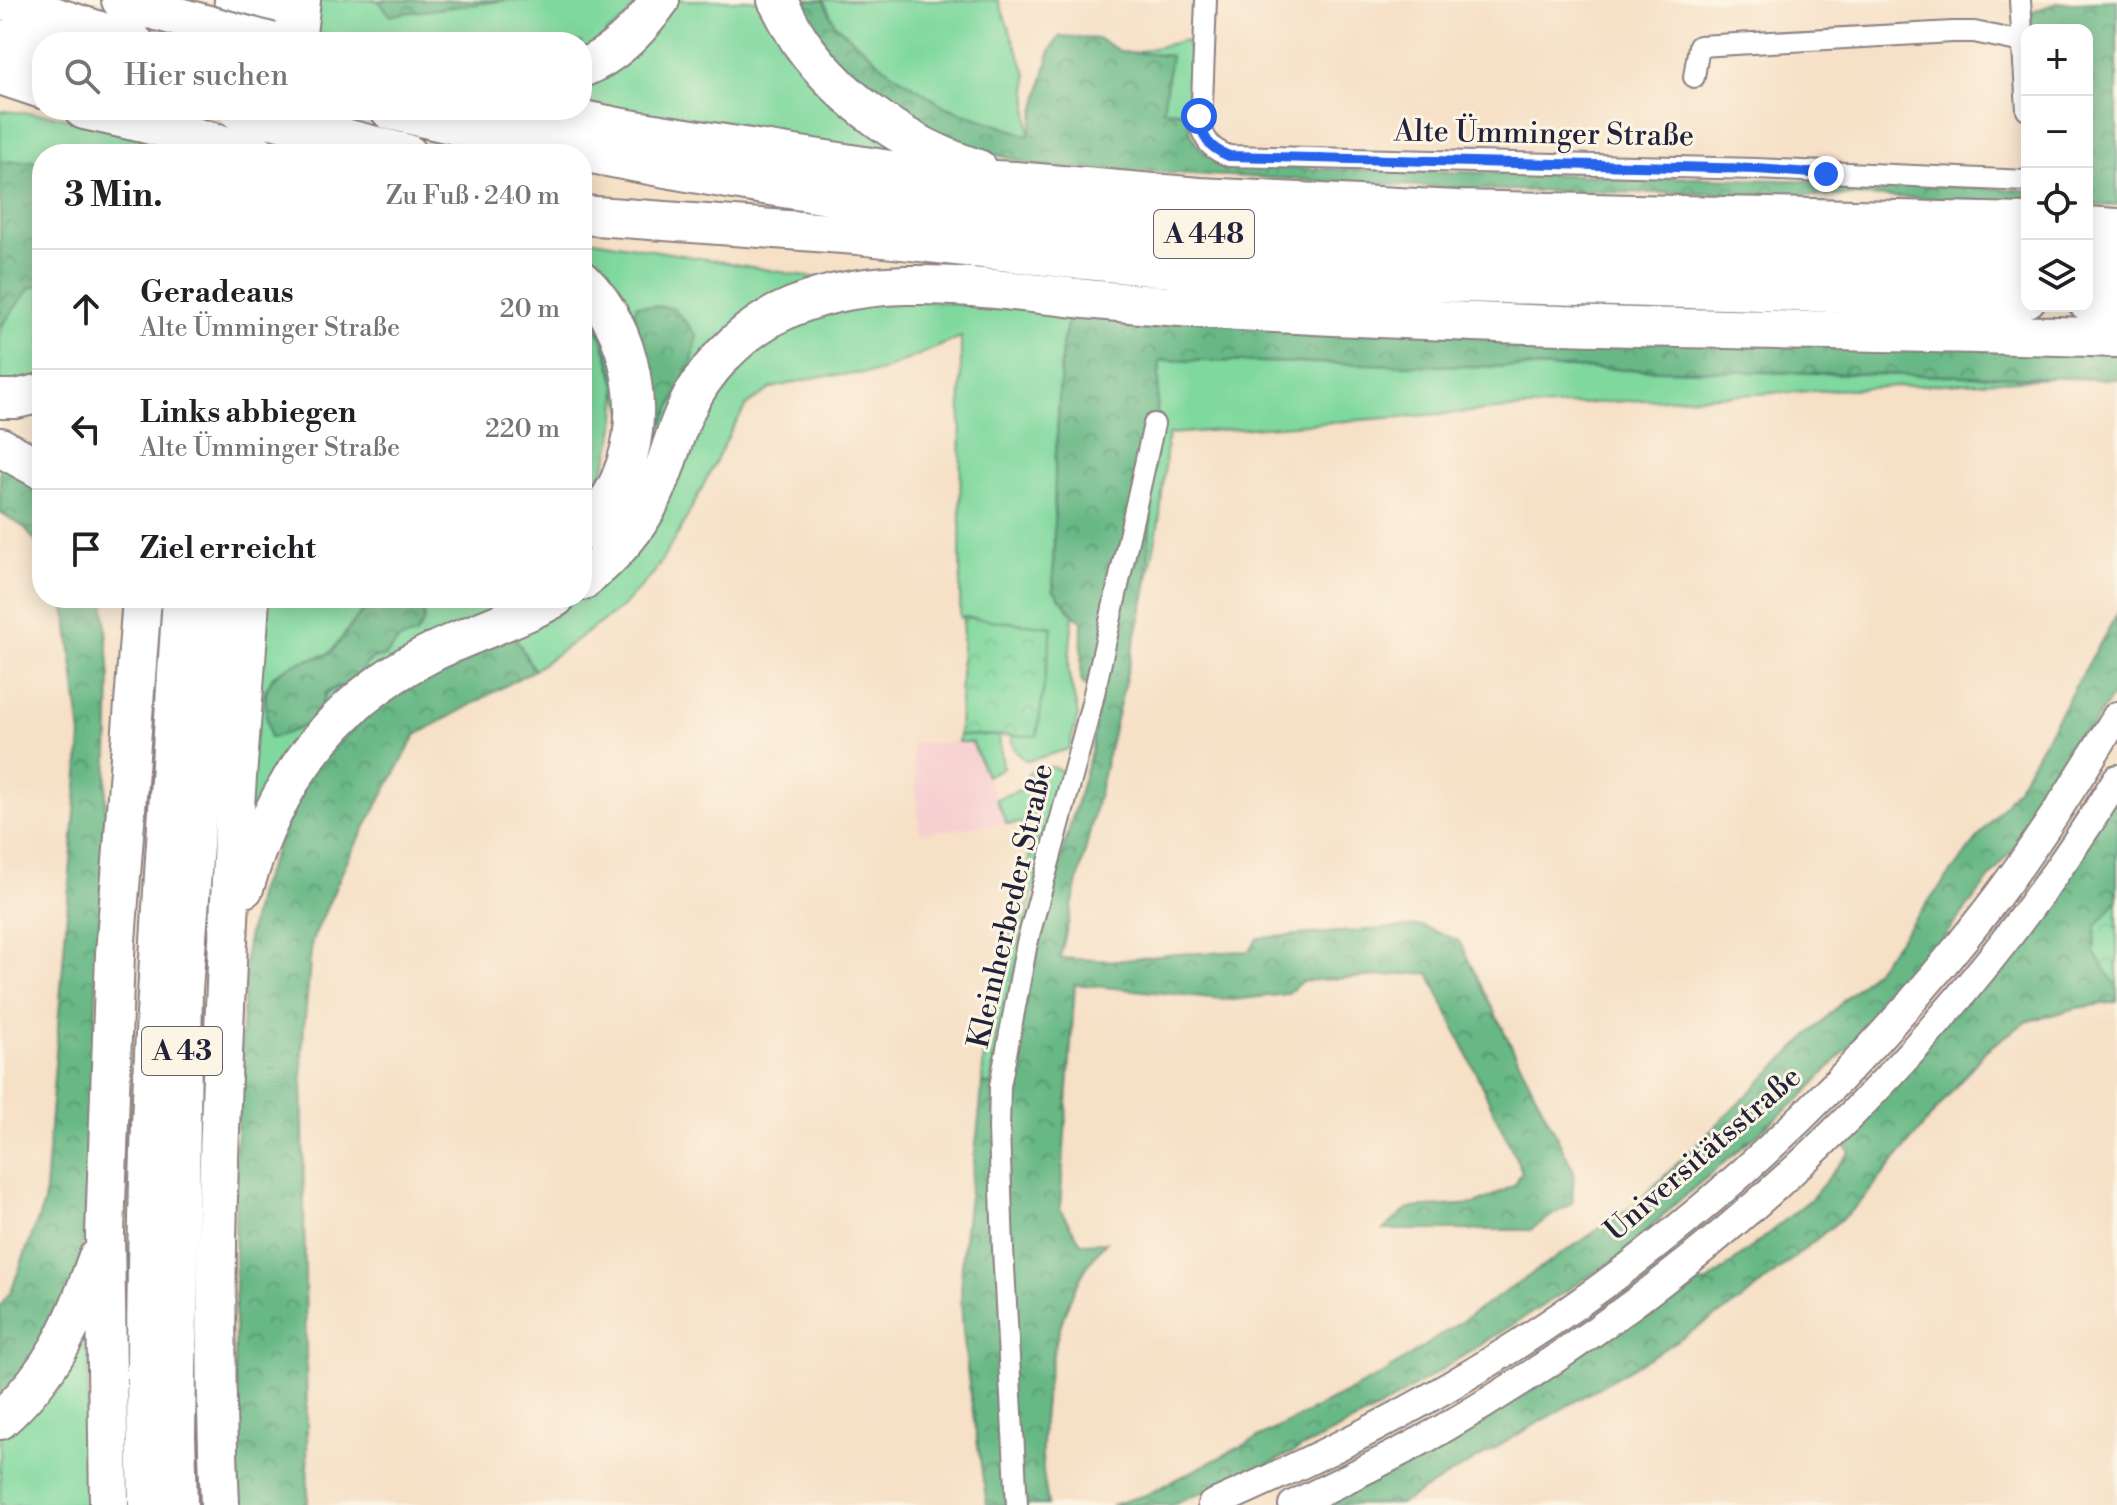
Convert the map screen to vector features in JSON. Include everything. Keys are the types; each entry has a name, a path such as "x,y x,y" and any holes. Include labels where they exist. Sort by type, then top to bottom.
{"highway":[{"path":"3,0 136,17 217,32"},
{"path":"191,32 195,0"},
{"path":"232,32 234,0"},
{"path":"264,32 267,0"},
{"path":"297,32 301,0"},
{"path":"592,64 625,42 660,0"},
{"path":"777,0 800,42 820,66 890,129 947,159 1015,181"},
{"path":"0,39 32,49"},
{"path":"0,75 32,86"},
{"path":"0,99 32,101"},
{"path":"129,120 220,144"},
{"path":"134,120 143,123"},
{"path":"181,144 182,120"},
{"path":"222,144 224,120"},
{"path":"256,144 257,120"},
{"path":"276,120 368,144"},
{"path":"287,144 289,120"},
{"name":"A 448","path":"433,120 539,144"},
{"path":"583,120 934,177 1199,197 1441,209 2021,223"},
{"name":"A 448","path":"592,154 850,198 1016,219 1300,240 2021,261"},
{"name":"A 448","path":"592,192 857,235 1065,258 1351,280 2021,298"},
{"path":"592,216 857,235"},
{"path":"2093,226 2117,228"},
{"path":"2093,264 2117,265"},
{"path":"592,573 615,553 635,528 652,499 686,409 701,382 726,352 776,314 808,302 868,288 907,285 971,287 1223,310 1479,322 2117,338"},
{"path":"592,291 616,325 627,354 633,422 620,481 605,508 592,522"},
{"path":"2093,301 2117,302"},
{"path":"0,399 32,395"},
{"path":"0,447 32,465"},
{"path":"118,608 132,709"},
{"path":"109,1505 105,1233 115,954 141,608"},
{"name":"A 43","path":"148,1505 146,1358 155,1031 181,608"},
{"name":"A 43","path":"178,1505 176,1435 183,989 212,608"},
{"path":"220,1505 215,1365 221,1084 233,839 249,608"},
{"path":"230,937 256,849 274,808 305,756 328,728 402,668 429,653 536,608"},
{"path":"0,1420 20,1401 60,1350 83,1298 105,1233"}],"main road":[{"name":"Universitätsstraße","path":"1212,1505 1294,1469 1382,1424 1450,1387 1525,1340 1660,1241 1794,1126 1893,1022 1987,910 2054,818 2117,716"},
{"path":"1293,1505 1399,1452 1507,1389 1614,1317 1747,1213 1838,1128 1923,1039 2018,924 2117,779"}],"street":[{"name":"Alte Ümminger Straße","path":"1206,0 1201,128 1214,150 1229,156 1756,169 2021,181"},
{"path":"2020,0 2022,24"},
{"path":"1694,77 1699,46 1953,32 1974,32 2021,42"},
{"name":"Kleinherbeder Straße","path":"1017,1505 1003,1249 1000,1086 1027,943 1091,707 1154,424"}],"shaded area":[{"path":"972,742 1007,824 920,832 912,743"}],"green space":[{"path":"317,0 640,0 625,19 592,45 592,32 313,32"},
{"path":"378,0 508,0 390,15"},
{"path":"669,0 765,0 916,159 592,106 592,68"},
{"path":"792,0 823,0 835,24 888,70 946,107 1029,136 1050,51 1060,36 1099,39 1120,51 1171,56 1163,110 1187,112 1190,128 1201,149 1218,159 1242,165 2021,190 2021,203 1895,197 1492,190 1038,166 993,154 923,128 886,106 832,57"},
{"path":"823,0 998,0 1027,75 1029,136 946,107 888,70 835,24"},
{"path":"2117,0 2117,206 2093,205 2093,24 2029,24 2033,11 2058,3"},
{"path":"1186,40 1190,56 1187,112 1163,110 1137,52"},
{"path":"0,112 32,113 32,120 77,120 113,127 157,144 32,144 32,378 0,383"},
{"path":"32,161 32,288 0,328 0,162"},
{"path":"592,240 840,282 786,297 592,555 592,527 636,456 592,302"},
{"path":"883,298 1070,312 1062,346 1055,469 1053,589 1073,614 1068,671 1078,715 1069,749 1028,761 1018,754 1011,736 1037,736 1051,627 960,617 961,337 879,372 817,377 772,388 747,405 654,573 621,608 534,670 512,632 563,608 592,608 592,579 691,432 727,370 788,323"},
{"path":"637,305 673,308 697,335 691,367 663,423 647,416 629,322"},
{"path":"1070,312 2117,350 2117,379 1160,360 1146,592 1060,958 1115,961 1175,954 1249,951 1258,938 1422,926 1459,941 1574,1171 1572,1203 1530,1230 1383,1230 1409,1208 1476,1204 1515,1185 1522,1171 1429,973 1302,981 1287,994 1232,1000 1075,984 1060,1209 1081,1243 1106,1242 1089,1263 1064,1314 1049,1372 1042,1429 1043,1474 1048,1505 987,1505 966,1363 961,1287 982,1083 1008,1088 1045,915 1092,748 1101,684 1084,685 1081,679 1082,621 1053,589 1055,469 1062,346"},
{"path":"592,322 611,359 617,403 610,448 593,491"},
{"path":"1160,360 2056,378 1608,402 1168,434 1160,515 1146,592"},
{"path":"0,460 32,482 32,537 25,528 0,512"},
{"path":"65,608 105,608 110,679 85,1226 79,1269 67,1311 0,1406 0,1306 11,1291 44,1203 81,736"},
{"path":"260,608 364,608 329,654 299,662 273,676 264,693 270,737 305,723 317,712 326,693 356,680 364,666 373,659 385,656 399,640 424,621 423,608 523,608 243,853"},
{"path":"423,608 424,621 416,635 399,640 385,656 372,659 356,680 326,693 317,712 306,724 270,738 265,700 271,681 289,666 329,653 366,610"},
{"path":"2117,614 2117,688 2019,841 1911,979 1805,1094 1675,1204 1626,1253 1379,1409 1258,1470 1172,1505 1111,1505 1146,1495 1383,1374 1636,1204 1876,969 2017,788"},
{"path":"963,617 1052,627 1037,736 959,735"},
{"path":"512,632 534,670 416,735 347,861 312,941 302,1051 308,1505 235,1505 235,1170 246,948 258,892 306,777 396,686"},
{"path":"959,735 999,736 1003,768 986,776 972,742 958,742"},
{"path":"1039,767 1062,771 1061,778 998,1029 991,1085 982,1083 985,1037 1038,822 1007,824 996,799 1022,789 1029,773"},
{"path":"2117,799 2117,900 2096,927 2109,973 2117,987 2117,1002 2077,1008 2026,1022 1986,1050 1858,1205 1741,1301 1400,1504 1321,1505 1451,1441 1549,1372 1683,1286 1707,1283 1811,1199 1850,1152 1841,1139"},
{"path":"2117,900 2117,987 2094,952 2096,927"},
{"path":"90,1314 96,1330 88,1373 89,1505 0,1505 0,1434"}],"route":[{"path":"1199,116 1206,141 1214,150 1229,156 1756,169 1826,174"}]}
